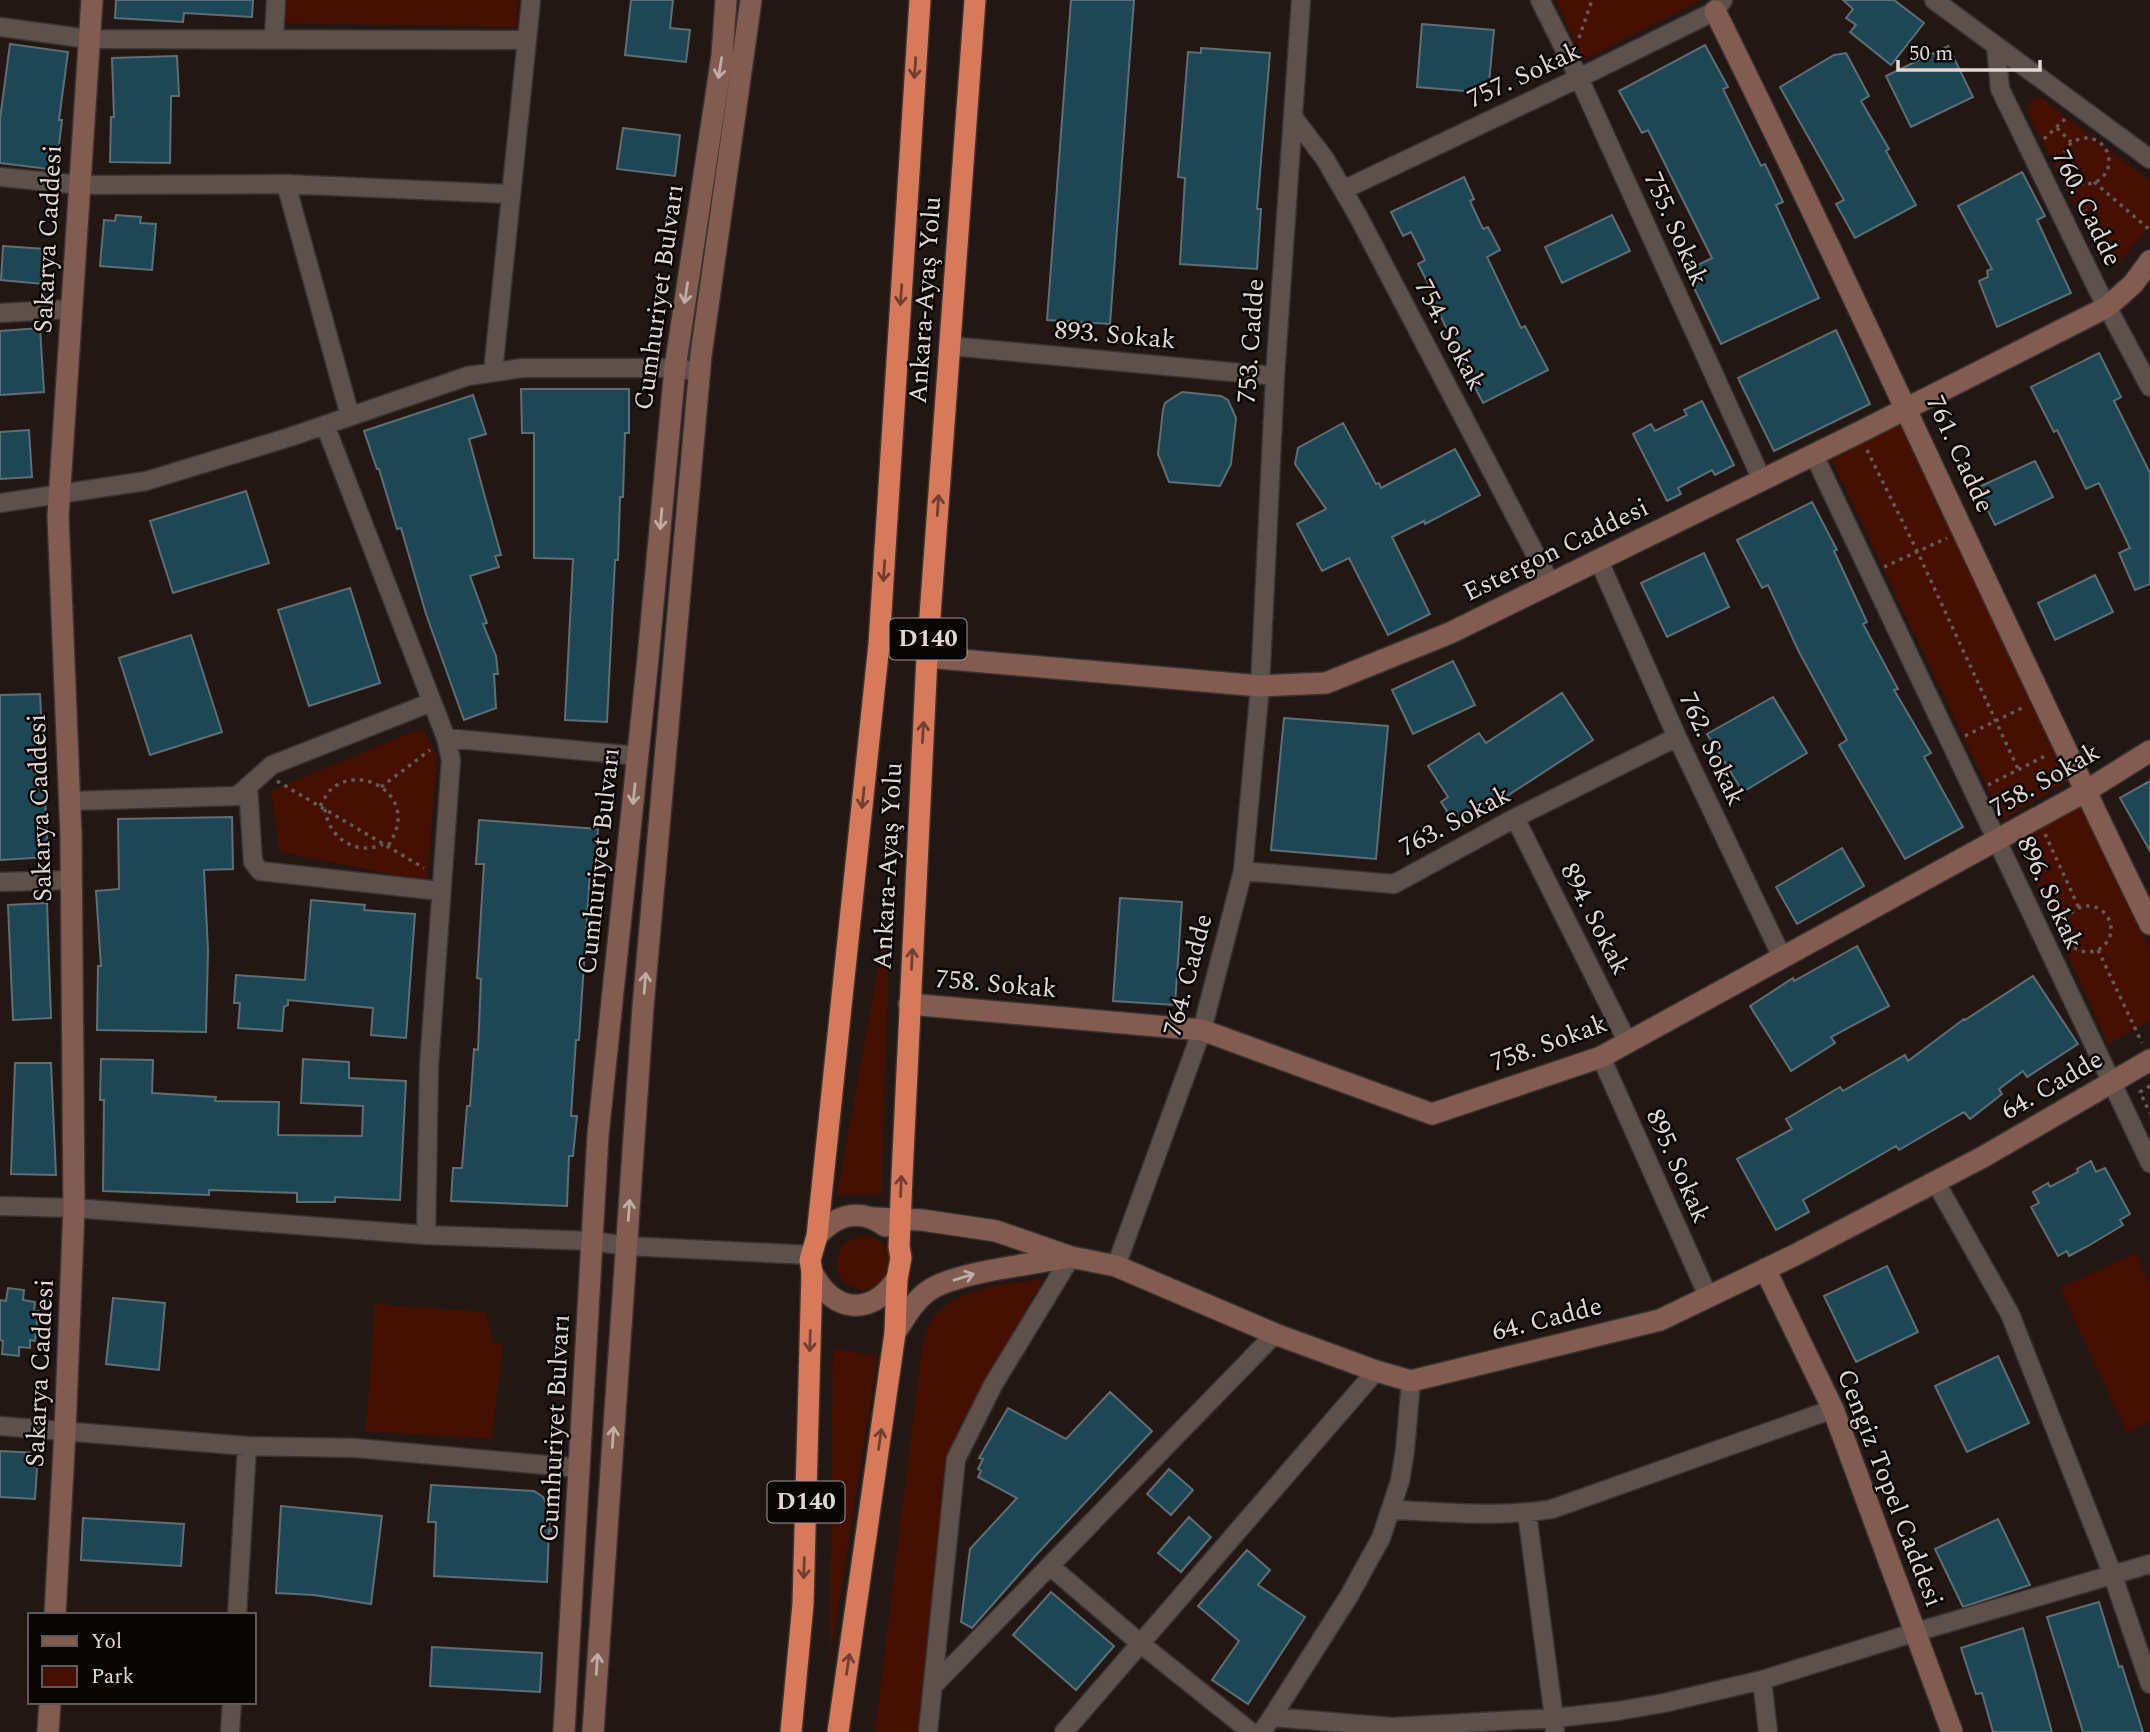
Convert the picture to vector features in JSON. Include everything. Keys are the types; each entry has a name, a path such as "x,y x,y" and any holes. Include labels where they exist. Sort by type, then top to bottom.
{"highway":[{"name":"Ankara-Ayaş Yolu","path":"791,1732 803,1604 813,1254 879,644 920,0"},
{"name":"Ankara-Ayaş Yolu","path":"838,1732 895,1333 894,1287 901,1258 900,1218 909,1004 927,657 975,0"}],"street":[{"name":"Sakarya Caddesi","path":"55,1613 74,1208 71,880 58,516 92,0"},
{"path":"274,39 276,0"},
{"path":"493,372 531,0"},
{"name":"Cumhuriyet Bulvarı","path":"564,1732 598,1135 675,368 722,56 726,0"},
{"name":"Cumhuriyet Bulvarı","path":"593,1732 643,1007 700,372 751,0"},
{"name":"753. Cadde","path":"1260,686 1275,376 1301,0"},
{"name":"755. Sokak","path":"1540,0 1579,78 1762,480"},
{"path":"1934,0 2150,159"},
{"name":"757. Sokak","path":"1343,190 1579,78 1719,5"},
{"name":"761. Cadde","path":"1719,5 2085,791 2150,924"},
{"path":"0,27 89,39 527,40"},
{"name":"760. Cadde","path":"1996,46 2000,89 2107,307 2150,387"},
{"name":"754. Sokak","path":"1293,117 1325,159 1343,190 1550,584"},
{"path":"0,177 81,185 286,184 511,194"},
{"path":"286,184 351,416"},
{"name":"Estergon Caddesi","path":"927,657 1260,686 1326,683 1450,633 1814,455 2107,307 2133,284 2150,261"},
{"path":"0,313 71,309"},
{"name":"893. Sokak","path":"950,346 1275,376"},
{"path":"0,503 146,481 326,425 468,376 522,368 675,368 700,372"},
{"path":"326,425 446,738 451,760 429,1066 426,1235"},
{"name":"896. Sokak","path":"1814,455 2150,1163"},
{"name":"762. Sokak","path":"1599,561 1677,737 1782,957"},
{"name":"764. Cadde","path":"1116,1266 1202,1030 1243,871 1260,686"},
{"path":"69,801 237,796 272,765 432,702"},
{"name":"763. Sokak","path":"1243,871 1394,884 1515,818 1677,737"},
{"path":"446,738 638,756"},
{"name":"758. Sokak","path":"909,1004 1202,1030 1432,1114 1601,1057 2037,818 2150,751"},
{"path":"248,786 253,862 260,871 441,884"},
{"name":"894. Sokak","path":"1515,818 1628,1043"},
{"path":"0,882 71,880"},
{"name":"64. Cadde","path":"873,1218 922,1220 996,1231 1071,1257 1116,1266 1275,1334 1411,1381 1660,1320 1983,1157 2111,1083 2147,1054"},
{"name":"895. Sokak","path":"1601,1057 1708,1296"},
{"path":"1935,1181 2010,1314 2112,1573 2150,1684"},
{"path":"0,1206 74,1208 426,1235 593,1241 626,1246 813,1254"},
{"path":"900,1247 883,1223 854,1214 840,1217 827,1225 813,1254 819,1287 845,1304 861,1305 876,1301 894,1287 930,1289 969,1275 1071,1257"},
{"path":"928,1732 956,1459 993,1385 1071,1257"},
{"name":"Cengiz Topel Caddesi","path":"1765,1269 1833,1409 1952,1732"},
{"path":"895,1333 912,1306 930,1289"},
{"path":"933,1686 1275,1334"},
{"path":"1064,1732 1376,1371"},
{"path":"1267,1725 1369,1564 1392,1510 1405,1450 1411,1381"},
{"path":"1392,1510 1527,1513 1552,1509 1833,1409"},
{"path":"0,1426 247,1446 355,1448 580,1468"},
{"path":"237,1613 247,1446"},
{"path":"1527,1513 1554,1725"},
{"path":"1267,1725 1392,1730 1554,1725 1762,1681 1916,1632 2150,1564"},
{"path":"1050,1566 1140,1644 1251,1732"},
{"path":"1762,1681 1768,1732"},
{"path":"48,1732 50,1704"},
{"path":"230,1732 232,1704"}],"path":[{"path":"1579,39 1592,0"},
{"path":"2057,128 2071,142"},
{"path":"2086,137 2094,138 2106,149 2109,164 2101,178 2094,183 2073,181 2064,169 2063,155 2071,142 2086,137"},
{"path":"2094,183 2150,230"},
{"path":"1867,450 2018,769"},
{"path":"1870,575 1965,531"},
{"path":"1950,742 1998,722 2042,698"},
{"path":"381,787 446,738"},
{"path":"1974,793 2064,746"},
{"path":"263,773 386,845 441,884"},
{"path":"350,780 364,780 381,787 395,803 397,825 386,845 361,848 334,835 322,808 327,793 338,784 350,780"},
{"path":"2037,818 2079,908"},
{"path":"2089,906 2101,910 2110,920 2112,933 2106,945 2098,950 2082,952 2071,944 2065,932 2067,919 2079,908 2089,906"},
{"path":"2098,950 2147,1054"},
{"path":"2150,1086 2140,1092 2150,1113"}],"green space":[{"path":"286,0 518,0 517,27 285,23"},
{"path":"1555,0 1701,0 1584,60"},
{"path":"2040,97 2150,181 2150,227 2115,267 2106,265 2026,109 2033,99"},
{"path":"1901,419 2070,780 2003,820 1830,456"},
{"path":"422,728 437,757 427,881 280,852 271,791"},
{"path":"2080,806 2150,949 2150,1021 2108,1044 2017,841"},
{"path":"891,898 881,1195 837,1195"},
{"path":"864,1236 883,1244 891,1263 883,1282 864,1290 845,1282 837,1263 845,1244"},
{"path":"2136,1253 2150,1284 2150,1422 2127,1433 2060,1288"},
{"path":"1043,1279 959,1427 947,1463 921,1732 875,1732 920,1364 927,1332 939,1311 965,1295 997,1286"},
{"path":"375,1304 486,1312 492,1343 503,1343 492,1439 366,1431"},
{"path":"833,1349 878,1356 830,1656"}],"building":[{"path":"116,0 253,0 252,17 184,13 183,22 115,18"},
{"path":"631,0 673,0 670,28 690,30 686,62 625,55"},
{"path":"1071,0 1134,0 1110,324 1047,320"},
{"path":"1843,0 1894,0 1924,23 1891,65 1850,32 1856,25 1846,18 1853,9"},
{"path":"1422,24 1494,30 1488,93 1417,87"},
{"path":"10,44 68,52 56,170 0,163 0,119"},
{"path":"1705,45 1728,87 1723,89 1761,166 1765,164 1783,202 1776,205 1819,298 1721,344 1686,271 1712,258 1648,130 1642,133 1619,91"},
{"path":"1948,46 1973,97 1911,127 1886,76"},
{"path":"1201,48 1270,53 1257,209 1261,209 1257,269 1180,264 1185,178 1178,177 1188,52 1201,53"},
{"path":"1846,53 1869,96 1861,101 1889,149 1886,151 1916,205 1855,238 1836,204 1844,200 1780,87 1834,55"},
{"path":"177,56 179,96 171,96 170,163 110,162 111,117 114,117 112,58"},
{"path":"623,128 680,135 675,176 617,169"},
{"path":"2022,172 2045,216 2037,220 2071,293 1997,327 1979,281 1988,277 1987,271 1992,269 1958,206"},
{"path":"1464,177 1474,199 1470,201 1483,229 1488,227 1500,250 1487,257 1521,328 1525,326 1548,370 1483,403 1457,353 1432,296 1434,295 1418,264 1425,260 1411,232 1403,236 1391,212"},
{"path":"116,215 141,217 140,223 156,224 152,270 100,266 104,220 115,221"},
{"path":"1612,215 1630,251 1562,283 1545,247"},
{"path":"3,246 45,249 43,284 1,280"},
{"path":"40,328 44,392 0,395 0,331"},
{"path":"1836,330 1870,404 1774,451 1738,378"},
{"path":"2099,353 2121,397 2114,401 2150,473 2150,584 2135,590 2119,553 2130,548 2099,483 2086,489 2057,430 2054,432 2031,387"},
{"path":"521,389 629,389 629,433 625,433 623,497 620,497 618,560 615,560 607,722 565,720 573,559 534,558 534,433 522,433"},
{"path":"1182,392 1221,396 1228,400 1236,418 1231,464 1220,486 1169,482 1158,454 1163,410 1165,403"},
{"path":"473,395 486,434 469,439 501,555 495,556 499,567 470,576 487,623 483,624 496,656 498,674 494,674 496,708 464,720 426,614 401,528 397,529 364,431"},
{"path":"1702,401 1734,465 1715,475 1712,470 1678,488 1681,494 1667,501 1633,434 1651,424 1655,431 1687,415 1684,410"},
{"path":"1343,423 1376,484 1379,483 1381,488 1455,449 1480,495 1425,524 1424,521 1392,537 1430,614 1388,635 1349,558 1322,571 1297,524 1326,509 1295,464 1298,448"},
{"path":"29,430 32,477 0,479 0,432"},
{"path":"2035,461 2053,497 1995,525 1977,488"},
{"path":"246,491 269,563 173,593 150,521"},
{"path":"1812,502 1837,550 1834,551 1867,622 1863,624 1898,689 1894,690 1931,753 1924,757 1963,827 1905,859 1839,745 1847,740 1799,652 1768,585 1762,588 1737,540"},
{"path":"1704,553 1729,607 1667,637 1641,583"},
{"path":"2095,575 2113,612 2055,640 2038,603"},
{"path":"350,588 380,683 309,706 278,610"},
{"path":"191,635 222,732 150,755 119,658"},
{"path":"1453,661 1475,705 1413,734 1392,690"},
{"path":"1562,693 1593,740 1458,828 1441,802 1448,797 1428,766 1479,733 1486,743"},
{"path":"40,694 48,857 0,860 0,695"},
{"path":"1773,697 1807,753 1743,792 1707,734"},
{"path":"1284,718 1388,726 1376,859 1271,850"},
{"path":"2150,781 2150,851 2120,798"},
{"path":"232,817 233,869 204,870 208,950 206,1032 97,1030 98,966 101,966 96,891 119,889 118,819"},
{"path":"479,820 598,829 595,872 590,872 579,1040 576,1040 571,1116 577,1116 573,1156 569,1156 567,1206 451,1201 453,1168 462,1168 474,1049 478,1050 481,979 477,978 484,864 476,864"},
{"path":"1842,848 1864,886 1797,924 1776,887"},
{"path":"1120,898 1182,902 1175,1005 1113,1001"},
{"path":"311,900 365,905 364,910 415,914 406,1038 371,1035 373,1008 288,1000 288,1005 284,1007 282,1031 238,1028 240,1003 234,1003 236,975 305,980"},
{"path":"47,903 51,1018 13,1020 8,905"},
{"path":"1857,946 1889,1006 1831,1037 1835,1043 1791,1071 1750,1006 1793,978 1794,981"},
{"path":"2033,976 2078,1044 2027,1077 2023,1071 1999,1089 2002,1094 1970,1119 1964,1112 1899,1150 1896,1146 1803,1200 1809,1212 1776,1230 1737,1159 1792,1129 1786,1119 1840,1087 1843,1091 1905,1055 1908,1061 1964,1019"},
{"path":"101,1059 153,1060 152,1093 216,1097 215,1101 279,1102 278,1135 362,1136 363,1106 301,1103 303,1059 349,1062 349,1078 406,1081 400,1200 335,1197 335,1202 297,1202 297,1193 209,1190 209,1195 103,1191 104,1100 100,1100"},
{"path":"15,1063 51,1063 56,1175 11,1174"},
{"path":"2091,1161 2096,1172 2105,1168 2130,1214 2120,1220 2123,1225 2088,1246 2069,1256 2067,1251 2058,1256 2031,1207 2039,1203 2033,1192 2048,1183 2050,1187 2078,1172 2077,1169"},
{"path":"1887,1266 1918,1332 1856,1362 1824,1296"},
{"path":"8,1288 24,1290 23,1300 35,1302 34,1311 38,1311 35,1341 30,1340 30,1348 19,1347 19,1356 2,1354 0,1300 6,1301"},
{"path":"113,1298 165,1303 159,1370 106,1364"},
{"path":"1998,1356 2029,1423 1967,1452 1935,1386"},
{"path":"1110,1392 1152,1431 972,1628 961,1622 970,1549 1017,1498 978,1477 981,1471 978,1469 983,1459 979,1458 1008,1408 1066,1439"},
{"path":"0,1451 38,1453 35,1499 0,1497"},
{"path":"1169,1469 1193,1490 1171,1515 1147,1494"},
{"path":"431,1485 534,1491 543,1497 549,1508 551,1531 549,1530 547,1582 434,1576 436,1522 428,1522"},
{"path":"281,1506 382,1516 371,1604 314,1595 276,1593"},
{"path":"1189,1517 1211,1537 1181,1572 1158,1553"},
{"path":"83,1518 184,1524 181,1566 81,1560"},
{"path":"1998,1519 2030,1585 1963,1607 1935,1549"},
{"path":"1247,1550 1270,1570 1258,1585 1305,1617 1248,1704 1212,1680 1239,1641 1198,1606"},
{"path":"1051,1592 1114,1646 1076,1690 1013,1635"},
{"path":"2099,1602 2143,1732 2083,1732 2047,1617"},
{"path":"2023,1628 2052,1732 1993,1732 1982,1693 1976,1694 1961,1648"},
{"path":"432,1647 542,1653 540,1692 430,1686"}]}
